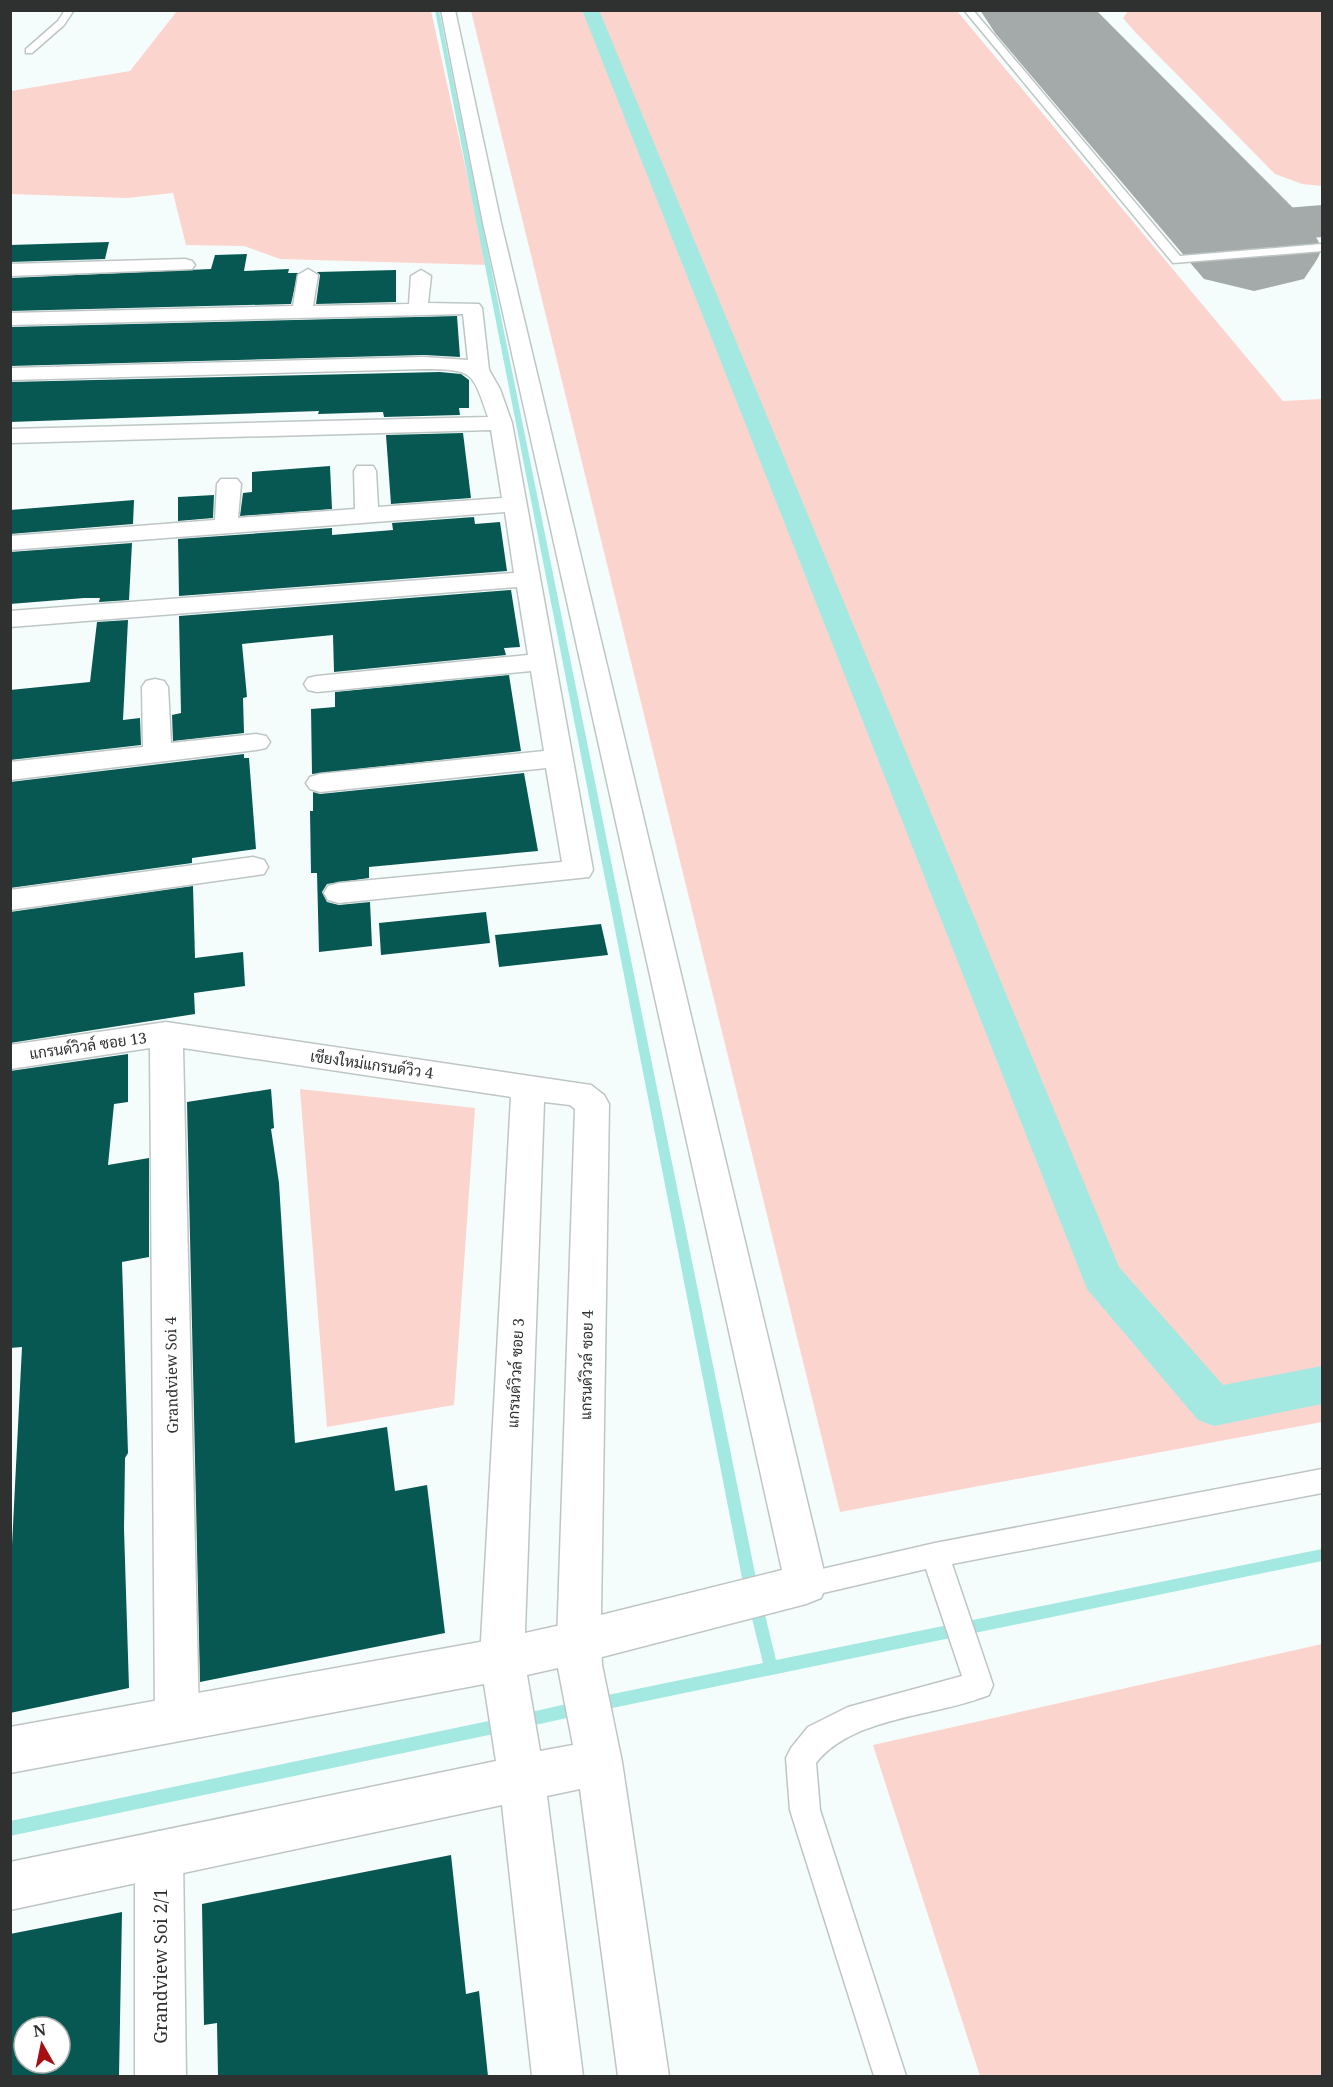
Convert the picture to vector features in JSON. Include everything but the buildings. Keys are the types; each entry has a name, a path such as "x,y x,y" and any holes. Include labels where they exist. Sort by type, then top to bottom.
{"street":[{"path":"10,1750 177,1717 504,1669 579,1653 734,1603 799,1587 492,223 448,10"},
{"path":"10,270 186,260 171,315"},
{"path":"302,312 309,275"},
{"path":"418,309 422,276"},
{"path":"10,319 472,308 478,369 484,377 501,423 578,870 339,893"},
{"path":"10,374 341,363 454,363 478,369"},
{"path":"10,436 501,423"},
{"path":"364,471 367,516"},
{"path":"226,526 229,484"},
{"path":"10,543 515,504"},
{"path":"10,619 528,579"},
{"path":"317,684 542,662"},
{"path":"155,687 157,754"},
{"path":"10,771 256,742"},
{"path":"320,783 559,758"},
{"path":"10,900 253,867"},
{"name":"แกรนด์วิวล์ ซอย 13","path":"10,1057 166,1034"},
{"name":"เชียงใหม่แกรนด์วิว 4","path":"166,1034 579,1094"},
{"name":"Grandview Soi 4","path":"166,1034 177,1717"},
{"name":"แกรนด์วิวล์ ซอย 3","path":"528,1088 504,1669 520,1768 558,2076"},
{"name":"แกรนด์วิวล์ ซอย 4","path":"579,1094 592,1104 579,1653"},
{"path":"579,1653 597,1752 644,2076"},
{"path":"10,1886 159,1855 520,1768 597,1752"},
{"name":"Grandview Soi 2/1","path":"159,1855 161,2076"}],"lane":[{"path":"29,51 61,23 69,10"},
{"path":"968,10 1177,260 1323,248"},
{"path":"799,1587 935,1555 1323,1481"},
{"path":"890,2076 805,1810 801,1758 818,1737 858,1717 979,1685 935,1555"}],"shaded area":[{"path":"177,11 431,11 487,265 280,259 244,246 186,245 173,193 127,198 11,194 11,91 130,71"},
{"path":"471,11 957,11 1283,401 1322,399 1322,1422 840,1512"},
{"path":"1128,11 1322,11 1322,186 1302,184 1275,174 1135,32 1123,18"},
{"path":"300,1089 475,1108 454,1405 327,1427"},
{"path":"1322,1644 1322,2076 980,2076 873,1745"}],"waterway":[{"path":"437,10 749,1578 771,1668"},
{"path":"590,10 1102,1277 1214,1406 1322,1385"},
{"path":"598,1704 1322,1555"},
{"path":"522,1721 580,1708"},
{"path":"10,1829 503,1725"}],"taxiway":[{"path":"1235,228 1322,221"}],"runway":[{"path":"1034,10 1254,249"}]}
